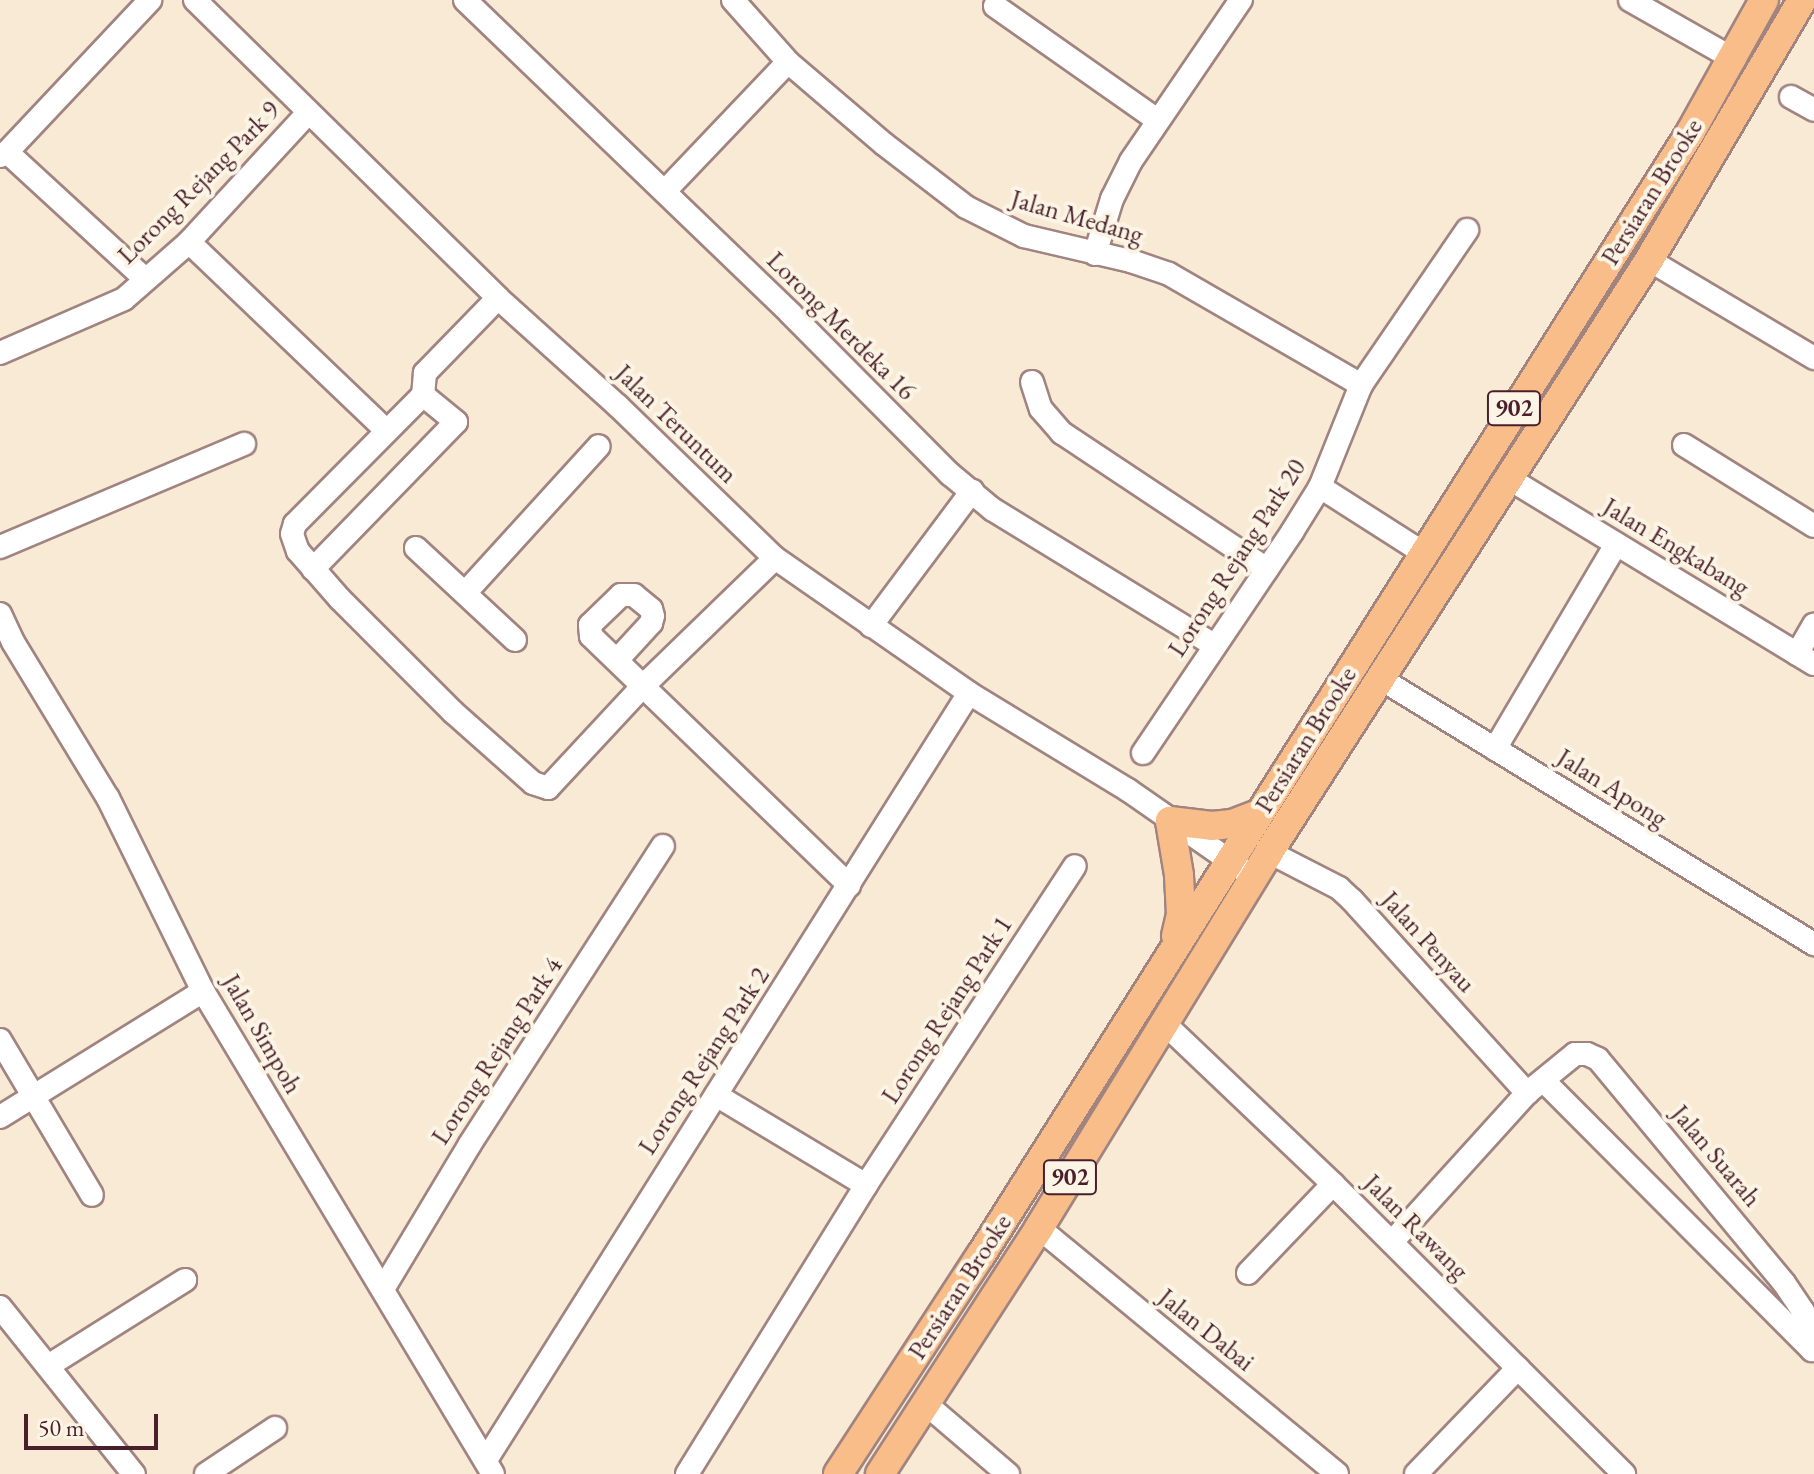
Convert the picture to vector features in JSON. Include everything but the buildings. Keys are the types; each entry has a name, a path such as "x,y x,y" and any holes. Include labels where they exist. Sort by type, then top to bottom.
{"main road":[{"name":"Persiaran Brooke","path":"838,1474 981,1255 1422,552 1690,133 1734,59 1760,4"},
{"path":"1796,10 1814,4"},
{"name":"Persiaran Brooke","path":"880,1474 1039,1228 1269,852 1649,260 1796,10"},
{"path":"1174,945 1181,915 1179,875 1170,821 1222,825 1260,813"}],"street":[{"path":"145,279 4,154 150,0"},
{"name":"Jalan Teruntum","path":"195,0 498,298 618,406 775,558 969,693 1128,790 1254,877"},
{"name":"Lorong Merdeka 16","path":"465,0 665,191 950,474 992,509 1214,645"},
{"name":"Jalan Medang","path":"733,0 788,62 884,144 966,207 1024,236 1169,274 1361,385"},
{"path":"1095,254 1112,199 1156,119 1241,0"},
{"path":"1630,0 1734,59"},
{"path":"995,6 1156,119"},
{"path":"665,191 788,62"},
{"path":"1791,97 1814,110"},
{"name":"Lorong Rejang Park 9","path":"0,353 124,299 189,242 308,113"},
{"name":"Lorong Rejang Park 20","path":"1143,753 1320,487 1361,385 1467,230"},
{"path":"189,242 386,430"},
{"path":"1649,260 1814,358"},
{"path":"498,298 425,373 423,395 295,524 292,541 313,569 453,712 538,787 552,786 642,687 775,558"},
{"path":"1032,382 1041,409 1062,433 1267,569"},
{"path":"313,569 456,422 423,395"},
{"path":"0,547 244,444"},
{"path":"1684,445 1814,526"},
{"path":"466,592 599,446"},
{"name":"Jalan Engkabang","path":"1508,478 1806,659"},
{"path":"1320,487 1422,552"},
{"path":"871,626 972,491"},
{"path":"1495,749 1616,544"},
{"path":"416,548 515,640"},
{"name":"Jalan Simpoh","path":"0,614 13,642 108,798 203,991 490,1467"},
{"path":"1806,659 1814,625"},
{"path":"618,659 642,687 849,885"},
{"name":"Jalan Apong","path":"1381,679 1814,944"},
{"name":"Lorong Rejang Park 2","path":"490,1467 716,1095 969,693"},
{"name":"Lorong Rejang Park 4","path":"383,1289 470,1144 663,846"},
{"name":"Jalan Penyau","path":"1269,852 1339,888 1536,1087"},
{"name":"Lorong Rejang Park 1","path":"687,1474 866,1185 1075,866"},
{"path":"0,1117 203,991"},
{"name":"Jalan Rawang","path":"1165,1024 1333,1184 1624,1474"},
{"path":"0,1040 92,1195"},
{"name":"Jalan Suarah","path":"1392,1242 1536,1087 1575,1054 1587,1054 1598,1059 1784,1283 1803,1311 1813,1351"},
{"name":"Jalan Suarah","path":"1536,1087 1813,1351"},
{"path":"716,1095 866,1185"},
{"path":"1248,1273 1333,1184"},
{"name":"Jalan Dabai","path":"1039,1228 1337,1474"},
{"path":"48,1366 185,1280"},
{"path":"0,1307 134,1474"},
{"path":"1416,1474 1518,1368"},
{"path":"926,1404 1008,1474"},
{"path":"206,1474 275,1428"}]}
